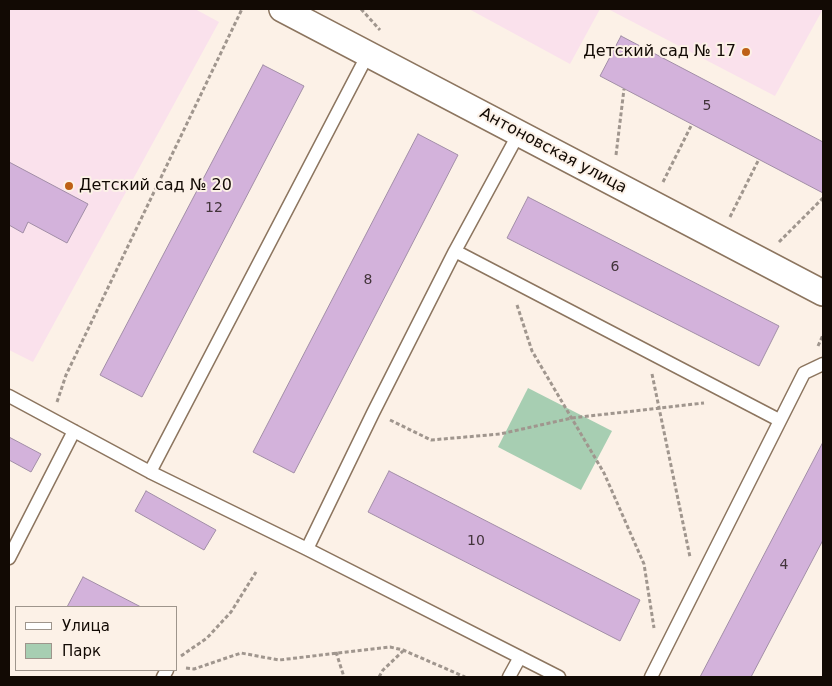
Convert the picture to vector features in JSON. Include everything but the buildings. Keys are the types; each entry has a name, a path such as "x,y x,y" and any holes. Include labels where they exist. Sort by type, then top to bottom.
{"street":[{"name":"Антоновская улица","path":"282,9 823,293"}],"lane":[{"path":"150,472 368,54"},
{"path":"307,549 455,250 519,133"},
{"path":"455,250 780,420"},
{"path":"651,677 804,373 823,364"},
{"path":"9,396 150,472 307,549 559,677"},
{"path":"9,558 74,431"},
{"path":"509,677 520,656"}],"path":[{"path":"51,419 66,375 242,9"},
{"path":"361,9 380,30"},
{"path":"613,182 624,88"},
{"path":"653,203 692,124"},
{"path":"719,238 759,159"},
{"path":"761,260 823,198"},
{"path":"507,277 532,350 604,473 644,564 660,660"},
{"path":"647,350 696,587"},
{"path":"373,413 431,440 500,434 572,418 740,399"},
{"path":"178,659 207,638 231,612 256,572"},
{"path":"185,668 194,669 241,653 279,660 390,647 403,650 465,677"},
{"path":"379,677 383,670 403,650"},
{"path":"336,652 344,677"}],"shaded area":[{"name":"Детский сад № 20","path":"9,9 195,9 219,22 33,362 9,350"},
{"name":"Детский сад № 17","path":"469,9 600,9 570,64"},
{"name":"Детский сад № 17","path":"608,9 823,9 775,96"}],"green space":[{"path":"528,388 612,431 581,490 498,447"}],"place":[{"name":"Детский сад № 17","path":"746,52"},
{"name":"Детский сад № 20","path":"69,186"}]}
